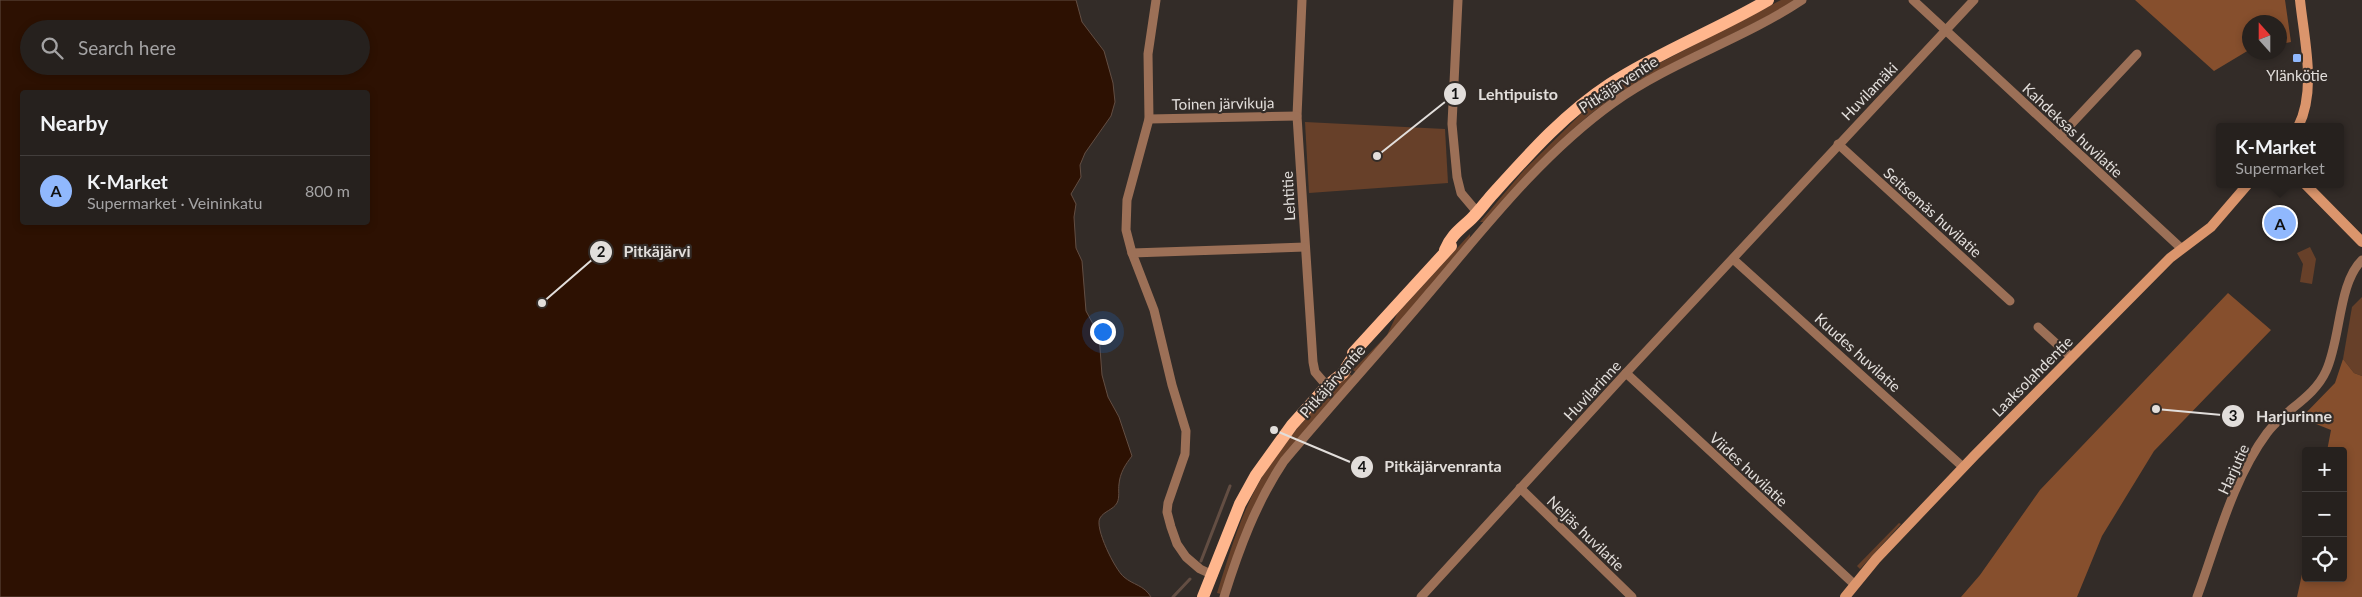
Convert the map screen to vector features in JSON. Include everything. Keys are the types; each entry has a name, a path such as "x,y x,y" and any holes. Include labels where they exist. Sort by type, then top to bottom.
{"main road":[{"name":"Pitkäjärventie","path":"1203,597 1240,504 1256,475 1281,439 1327,386 1343,373 1358,348 1445,250 1453,234 1473,217 1558,126 1603,89 1674,48 1768,0"},
{"name":"Pitkäjärventie","path":"1211,597 1213,575"}],"street":[{"path":"1156,0 1148,54 1149,118 1127,200 1126,230 1132,253 1154,310 1172,385 1186,431 1184,454 1168,502 1167,512 1177,544 1186,557 1200,569 1213,575"},
{"name":"Lehtitie","path":"1302,0 1297,116 1305,247 1313,362 1315,372 1327,386"},
{"path":"1458,0 1453,133 1457,178 1461,194 1481,232"},
{"name":"Pitkäjärventie","path":"1224,597 1250,522 1268,486 1284,461 1481,232 1550,156 1614,102 1672,68 1769,20 1802,0"},
{"name":"Kahdeksas huvilatie","path":"1913,0 2182,249"},
{"name":"Huvilamäki","path":"1785,202 1974,0"},
{"path":"2299,123 2306,96 2307,76 2300,0"},
{"path":"2060,136 2137,54"},
{"name":"Toinen järvikuja","path":"1149,118 1297,116"},
{"name":"Seitsemäs huvilatie","path":"1838,144 2010,301"},
{"name":"Laaksolahdentie","path":"1845,597 1854,584 1963,467 2071,357 2182,249 2227,212 2245,188"},
{"path":"2309,188 2362,242"},
{"name":"Huvilarinne","path":"1421,597 1785,202"},
{"path":"1132,253 1305,247"},
{"name":"Kuudes huvilatie","path":"1733,259 1963,467"},
{"name":"Harjutie","path":"2197,597 2232,502 2258,447 2276,423 2320,384 2327,370 2335,348 2350,278 2362,260"},
{"path":"2038,327 2071,357"},
{"name":"Viides huvilatie","path":"1626,373 1854,584"},
{"name":"Neljäs huvilatie","path":"1520,488 1632,597"}],"shaded area":[{"path":"0,0 1076,0 1082,22 1104,51 1113,83 1115,102 1111,116 1085,153 1080,165 1081,177 1071,194 1076,204 1074,217 1076,248 1082,261 1086,311 1099,335 1102,375 1108,397 1119,417 1132,456 1120,476 1117,503 1100,518 1099,523 1106,548 1120,573 1127,580 1145,590 1151,597 0,597"},
{"path":"1781,0 1796,0 1655,72 1593,112 1545,157 1486,222 1480,222 1524,170 1587,108 1621,83"},
{"path":"2135,0 2285,0 2291,42 2287,43 2287,15 2242,15 2242,54 2214,71"},
{"path":"1305,122 1445,129 1448,183 1309,193"},
{"path":"1470,234 1470,240 1357,373 1353,370 1387,335 1397,314"},
{"path":"2310,247 2316,259 2312,284 2300,282 2303,264 2297,253"},
{"path":"2228,293 2271,330 2154,451 2102,536 2077,597 1961,597 1980,575 2040,490"},
{"path":"2362,297 2362,376 2354,373 2343,359 2352,307"},
{"path":"2343,359 2354,373 2362,376 2362,597 2297,597 2302,574 2302,582 2347,582 2347,447 2328,447 2331,430 2301,418 2335,383"},
{"path":"1348,373 1354,377 1280,464 1221,594 1217,593 1238,528 1260,481 1278,453 1297,429"},
{"path":"1899,523 1901,524 1860,569 1857,566"}],"waterway":[{"path":"1201,561 1230,486"},
{"path":"1173,597 1190,579"}],"place":[{"name":"Ylänkötie","path":"2297,58"},
{"name":"Lehtipuisto","path":"1377,156"},
{"name":"K-Market","path":"2280,223"},
{"name":"Pitkäjärvi","path":"542,303"},
{"name":"Harjurinne","path":"2156,409"},
{"name":"Pitkäjärvenranta","path":"1274,430"}]}
